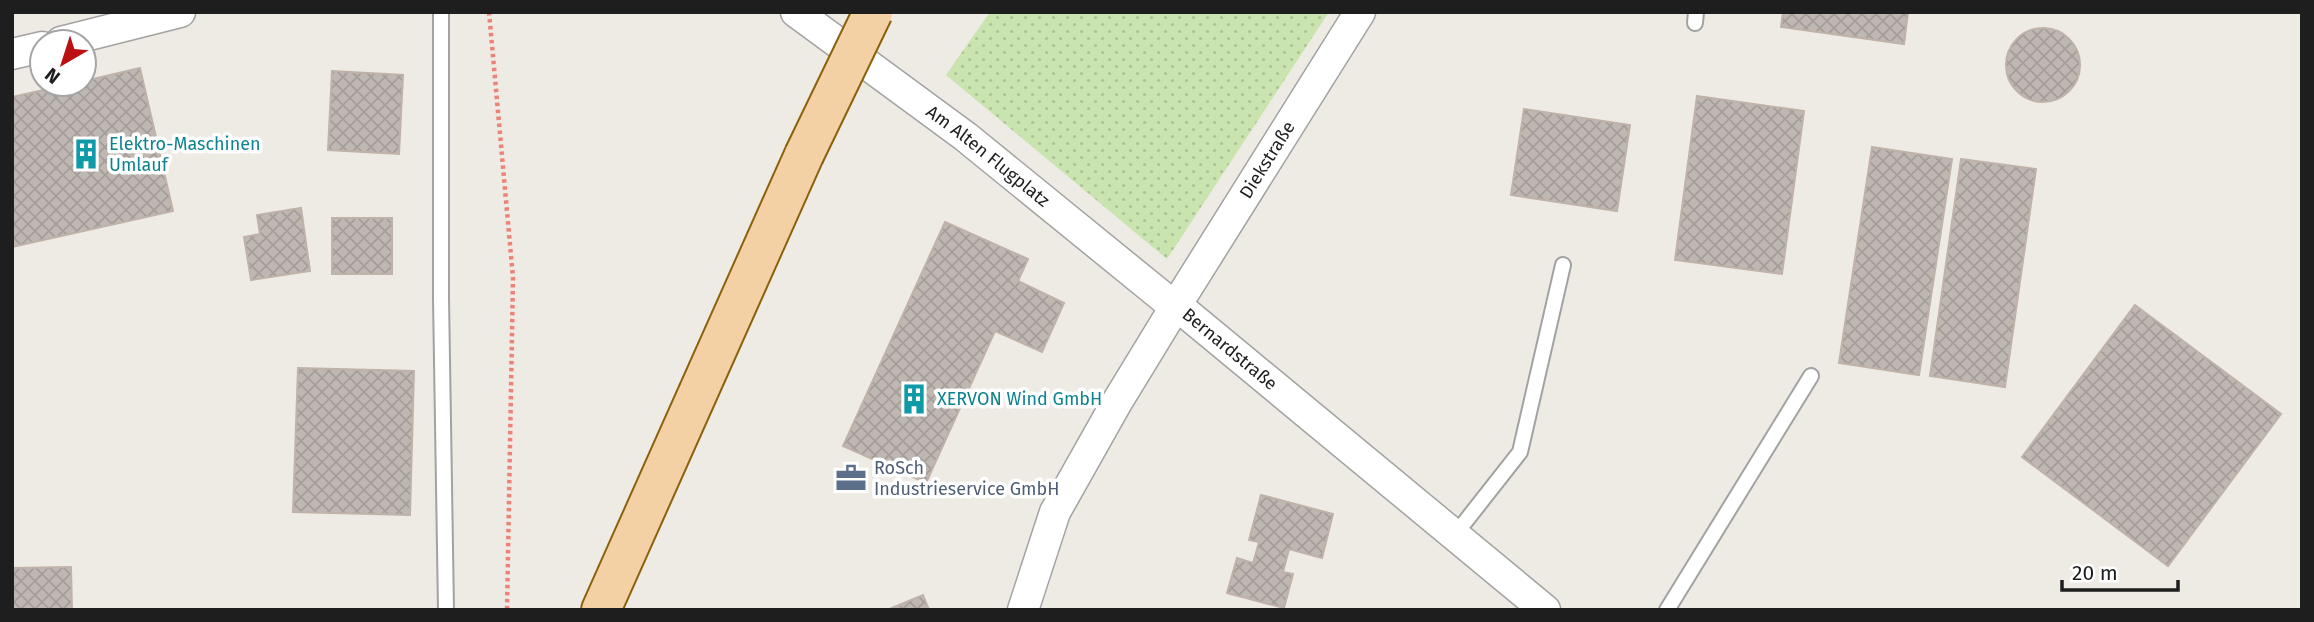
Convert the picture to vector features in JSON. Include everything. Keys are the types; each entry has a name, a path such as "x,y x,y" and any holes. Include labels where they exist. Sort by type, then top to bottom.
{"main road":[{"path":"601,610 803,155 873,12"}],"street":[{"path":"98,33 180,12"},
{"name":"Am Alten Flugplatz","path":"796,12 966,137 1175,307"},
{"name":"Diekstraße","path":"1175,307 1360,12"},
{"name":"Bernardstraße","path":"1023,610 1055,512 1175,307 1186,313 1545,610"}],"lane":[{"path":"441,12 441,298 446,610"},
{"path":"1454,536 1520,452 1563,265"},
{"path":"1667,610 1811,376"}],"path":[{"path":"489,12 513,278 507,610"}],"green space":[{"path":"990,12 1329,12 1167,259 946,75"}],"building":[{"path":"1783,12 1908,12 1904,44 1781,27"},
{"path":"2036,28 2050,28 2064,34 2074,44 2080,65 2078,79 2064,96 2050,102 2036,102 2022,96 2012,86 2006,72 2006,58 2012,44 2022,34"},
{"name":"Elektro-Maschinen Umlauf","path":"140,68 173,211 12,247 12,97 28,93 28,98 98,98 98,78"},
{"path":"332,71 403,75 399,154 328,150"},
{"path":"1697,96 1804,111 1782,274 1675,260"},
{"path":"1524,109 1630,125 1617,211 1511,195"},
{"path":"1872,147 1952,159 1919,375 1839,363"},
{"path":"1961,159 2036,169 2005,387 1930,376"},
{"path":"301,208 310,271 251,280 244,237 260,234 257,215"},
{"path":"332,218 392,218 392,274 332,274"},
{"name":"XERVON Wind GmbH","path":"945,222 1028,259 1018,281 1064,303 1042,352 995,331 926,483 843,446"},
{"path":"2135,305 2281,414 2168,566 2022,457"},
{"path":"298,368 414,371 410,515 293,512"},
{"path":"1261,495 1333,514 1322,558 1289,549 1283,572 1293,574 1284,608 1227,593 1237,558 1253,563 1259,542 1249,540"},
{"path":"71,567 72,610 12,610 12,568"},
{"path":"923,595 929,610 887,610"}],"place":[{"name":"Elektro-Maschinen Umlauf","path":"86,154"},
{"name":"XERVON Wind GmbH","path":"914,399"},
{"name":"RoSch Industrieservice GmbH","path":"851,478"}]}
